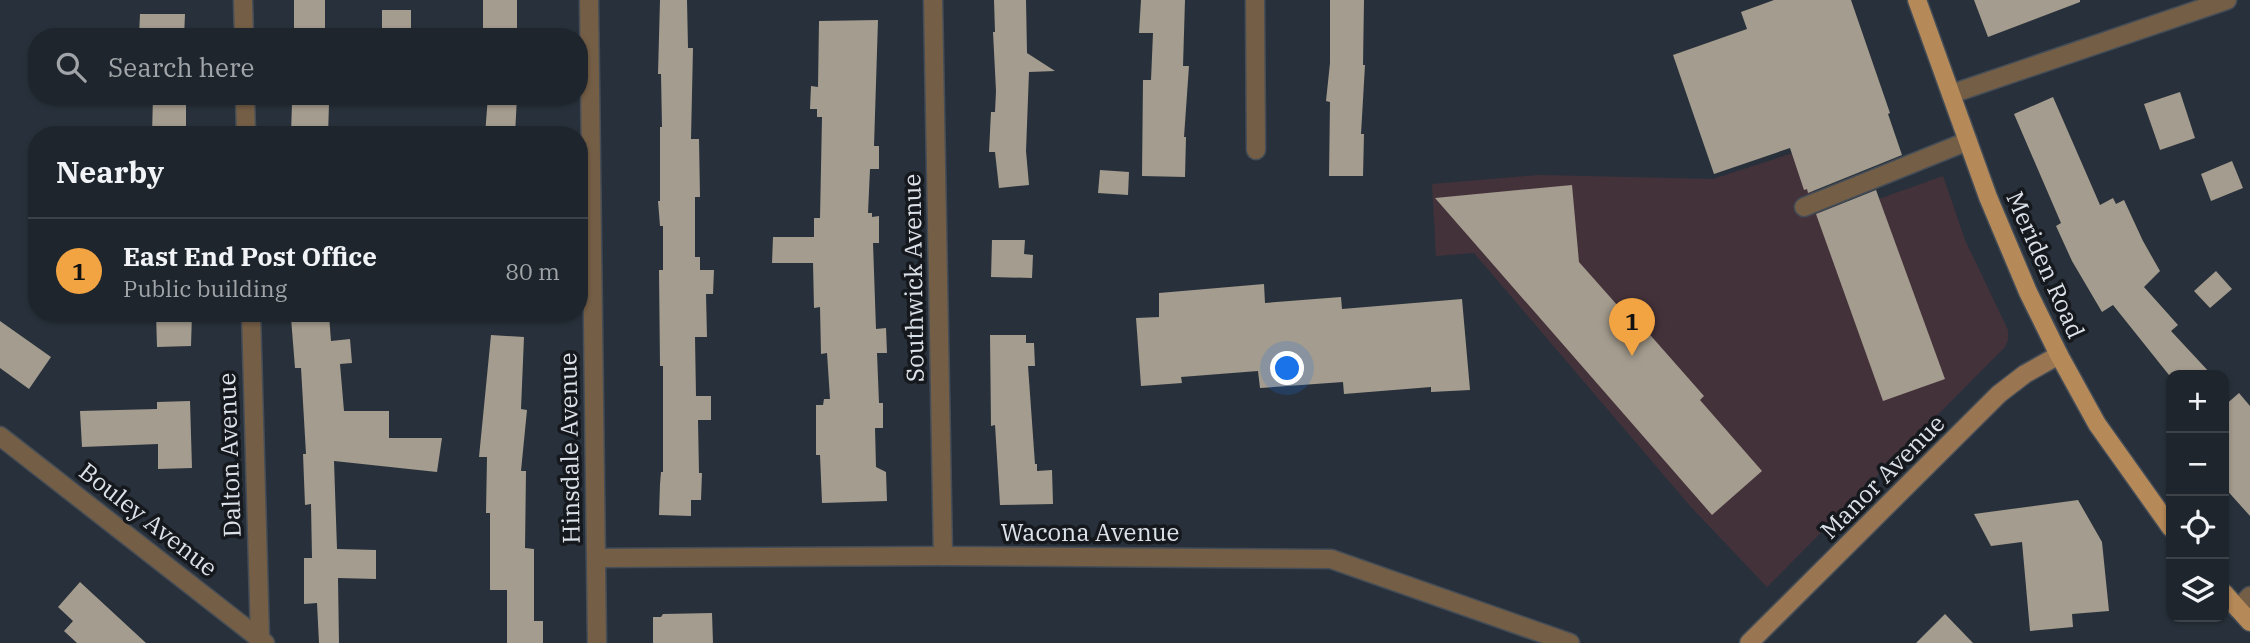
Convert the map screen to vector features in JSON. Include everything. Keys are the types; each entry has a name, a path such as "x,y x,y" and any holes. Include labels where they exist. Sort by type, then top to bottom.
{"main road":[{"name":"Meriden Road","path":"1917,0 2002,233 2059,355 2097,424 2166,521"},
{"name":"Manor Avenue","path":"1749,643 1999,394 2025,374 2059,355"},
{"path":"2244,602 2250,622"}],"street":[{"path":"243,0 244,28"},
{"name":"Hinsdale Avenue","path":"589,0 597,643"},
{"name":"Southwick Avenue","path":"933,0 943,556"},
{"path":"1255,0 1256,150"},
{"path":"1951,94 2227,0"},
{"path":"245,105 246,126"},
{"path":"1804,207 1968,141"},
{"name":"Dalton Avenue","path":"251,322 262,641"},
{"name":"Bouley Avenue","path":"0,436 262,641"},
{"name":"Wacona Avenue","path":"596,558 943,556 1331,559 1570,643"}],"shaded area":[{"path":"1799,151 1823,219 1943,176 1965,240 2008,330 2008,340 2005,347 1767,587 1691,507 1474,253 1436,256 1432,184 1539,175 1713,179"}],"building":[{"path":"294,0 325,0 325,28 294,28"},
{"path":"483,0 517,0 517,28 483,28"},
{"path":"660,0 687,0 688,48 693,48 691,139 699,139 700,197 695,197 695,257 700,257 700,270 714,270 713,294 706,294 707,337 695,337 696,396 711,396 711,420 698,420 701,500 691,500 691,516 659,515 663,472 659,270 663,270 663,226 660,226 658,201 662,127 661,74 658,74"},
{"path":"994,0 1026,0 1027,53 1055,71 1029,72 1026,151 1029,185 999,188 995,152 989,152 991,112 995,112 996,91"},
{"path":"1141,0 1185,0 1183,66 1189,66 1184,137 1185,177 1142,176 1143,80 1151,80 1153,33 1139,33"},
{"path":"1330,0 1364,0 1365,65 1361,134 1364,134 1363,176 1329,176 1330,102 1326,101 1330,63"},
{"path":"1774,0 1851,0 1902,155 1808,193 1807,189 1804,190 1790,148 1714,174 1673,55 1747,29 1741,12"},
{"path":"1974,0 2080,0 2080,2 1988,37"},
{"path":"382,10 411,10 411,28 382,28"},
{"path":"140,14 185,14 184,28 139,28"},
{"path":"878,20 874,146 879,146 879,169 870,169 868,213 872,213 872,217 879,216 879,243 873,243 876,329 886,328 887,353 877,353 883,428 875,428 876,467 886,472 887,501 822,503 820,455 816,455 816,405 823,405 824,399 830,399 827,353 821,354 820,307 814,308 813,263 772,263 773,237 814,237 814,218 820,218 822,117 817,117 817,109 810,109 811,86 818,87 819,21"},
{"path":"2180,92 2195,138 2160,150 2144,104"},
{"path":"2053,97 2100,205 2113,198 2116,204 2124,200 2160,271 2144,287 2178,325 2171,331 2207,370 2166,371 2113,305 2102,312 2072,261 2056,226 2061,223 2014,114"},
{"path":"153,105 186,105 186,126 152,126"},
{"path":"292,105 329,105 328,126 291,126"},
{"path":"487,105 517,105 515,126 486,126"},
{"path":"2232,161 2243,188 2211,201 2201,174"},
{"path":"1100,170 1129,172 1128,195 1098,193"},
{"path":"1572,185 1579,262 1634,324 1637,320 1704,396 1700,400 1762,471 1712,515 1435,198"},
{"path":"1876,190 1945,379 1883,401 1816,214"},
{"path":"992,240 1025,240 1024,254 1033,255 1032,278 991,277"},
{"path":"2216,271 2232,289 2210,308 2194,291"},
{"path":"1264,284 1265,303 1341,297 1342,309 1462,299 1470,390 1431,392 1431,387 1344,394 1343,382 1260,388 1258,371 1181,377 1182,383 1141,386 1136,318 1159,317 1159,293"},
{"path":"0,321 51,357 29,389 0,368"},
{"path":"156,322 192,322 191,346 157,347"},
{"path":"291,322 330,322 331,341 350,339 352,363 340,364 344,411 389,411 389,438 442,438 437,472 334,461 337,549 376,550 376,579 338,578 339,643 319,643 317,603 304,604 304,558 312,558 311,504 305,505 303,454 306,454 301,368 295,368"},
{"path":"491,335 524,337 521,409 527,410 521,471 526,471 525,548 534,549 534,621 543,621 543,643 507,643 507,590 490,590 490,513 486,513 487,457 479,457"},
{"path":"990,335 1026,335 1026,343 1034,343 1035,366 1028,366 1035,464 1037,471 1052,470 1053,504 1000,505 995,425 991,426"},
{"path":"2239,393 2250,406 2250,516 2229,493 2229,402"},
{"path":"190,401 192,468 158,469 158,444 82,447 80,411 157,409 157,402"},
{"path":"2078,500 2102,542 2109,611 2072,614 2073,627 2030,631 2022,542 1991,546 1974,514"},
{"path":"80,582 146,643 77,643 64,631 73,621 58,607"},
{"path":"712,613 713,643 653,643 653,617 661,617 663,614"},
{"path":"1945,614 1973,643 1916,643"}],"place":[{"name":"East End Post Office","path":"1632,356"}]}
